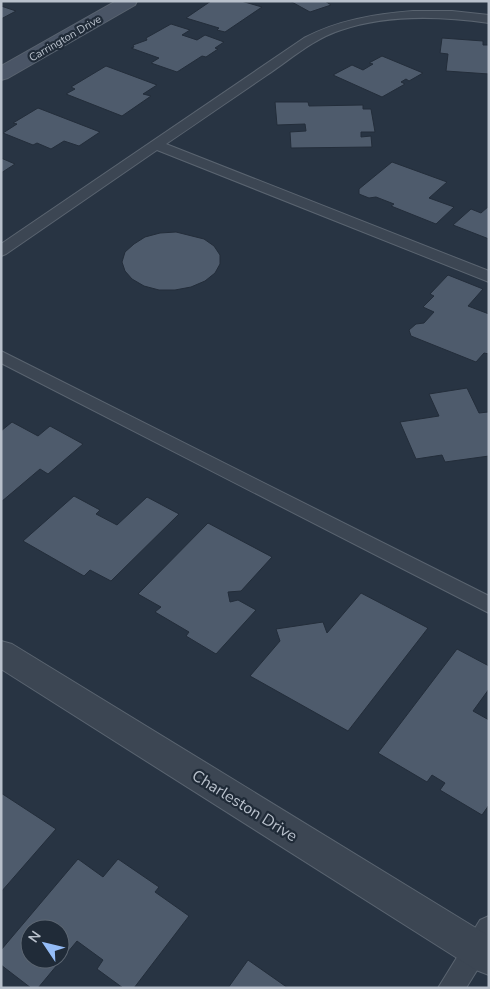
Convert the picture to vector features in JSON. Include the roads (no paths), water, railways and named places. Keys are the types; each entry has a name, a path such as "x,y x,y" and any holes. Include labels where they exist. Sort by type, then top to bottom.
{"street":[{"name":"Carrington Drive","path":"1,74 129,1"},
{"name":"Charleston Drive","path":"1,653 485,945"}],"lane":[{"path":"1,251 305,43 337,28 372,20 404,16 467,15 489,19"},
{"path":"156,145 489,277"},
{"path":"1,356 489,605"},
{"path":"451,988 485,945"}]}
